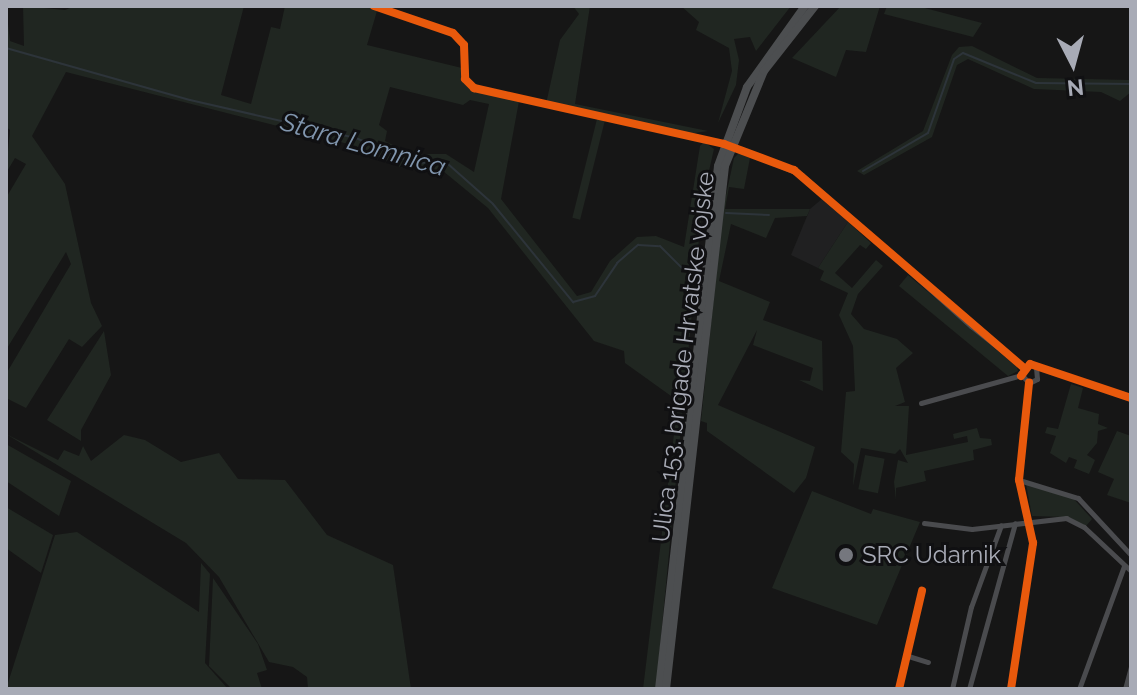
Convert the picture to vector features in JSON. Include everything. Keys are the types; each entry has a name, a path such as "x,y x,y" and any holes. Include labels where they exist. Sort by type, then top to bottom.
{"main road":[{"name":"Ulica 153. brigade Hrvatske vojske","path":"659,689 708,230 727,145 758,68 805,6"},
{"name":"Ulica 153. brigade Hrvatske vojske","path":"666,689 716,218 727,145 764,71 815,6"}],"street":[{"path":"727,145 802,175 1023,367 1036,367 1131,398"},
{"path":"1021,375 1023,367"},
{"path":"1036,367 1037,379"},
{"path":"1021,375 1029,383"},
{"path":"921,403 1021,375"},
{"path":"1029,383 1056,375"},
{"path":"1011,689 1033,548 1030,521 1019,480 1029,383"},
{"path":"1019,480 1078,498 1131,555"},
{"path":"924,523 972,529 1052,517 1077,523 1129,568 1079,689"},
{"path":"969,689 1015,523"},
{"path":"952,689 971,607 1001,525"},
{"path":"899,689 922,591"},
{"path":"905,655 928,662"},
{"path":"1125,689 1131,666"}],"shaded area":[{"path":"6,6 10,41 24,46 23,6 65,10 75,6 244,6 221,95 251,104 271,27 280,29 285,6 372,6 377,11 367,45 462,68 463,79 471,89 519,101 501,199 577,296 591,292 610,261 637,237 656,236 684,247 700,146 704,142 714,149 703,197 656,689 643,689 678,401 625,363 624,351 594,341 488,208 443,171 402,168 356,146 66,72 32,136 65,184 91,303 102,326 82,347 69,339 26,408 6,398 6,374 71,264 66,252 6,350 6,198 26,164 15,158 6,173 10,130 6,127","holes":["390,87 463,105 470,100 489,104 474,172 446,154 411,154 385,141 387,131 379,125"]},
{"path":"573,6 590,6 575,104 708,131 688,134 546,104 560,40 579,14"},
{"path":"681,6 791,6 756,51 750,37 734,39 739,60 736,85 718,123 732,71 729,48 696,30 699,22"},
{"path":"841,6 880,6 866,52 846,50 836,77 792,58"},
{"path":"887,6 917,6 982,23 973,37 884,14"},
{"path":"972,46 1037,78 1131,80 1131,92 1120,101 1101,92 1034,89 968,59 957,65 932,137 864,175 857,171 923,131 952,55 959,47"},
{"path":"598,115 606,117 580,220 572,218"},
{"path":"739,153 750,158 744,189 729,187 725,209 810,209 807,216 775,218 766,238 731,224 719,281 770,302 763,320 822,341 823,391 799,380 810,381 813,368 753,345 757,330 718,405 815,447 806,478 794,493 707,431 707,423 701,421 723,209 734,158"},
{"path":"823,198 848,222 818,268 791,255 810,209"},
{"path":"848,222 871,243 866,249 860,245 835,273 852,288 876,260 883,266 858,294 851,314 864,329 897,339 913,353 896,368 905,402 895,406 909,406 906,455 968,442 967,436 954,439 953,434 977,428 980,438 991,439 992,445 973,450 974,460 924,471 926,481 896,488 896,500 894,482 898,460 908,463 900,449 895,454 861,448 853,486 854,464 841,452 846,392 855,391 853,346 839,315 848,293 820,280 824,271 818,268"},
{"path":"908,275 1018,371 1008,376 899,286"},
{"path":"104,331 111,375 81,430 81,441 47,420"},
{"path":"1071,384 1083,388 1078,408 1099,414 1098,424 1108,428 1098,431 1097,443 1087,455 1095,460 1089,474 1074,468 1077,460 1069,457 1066,463 1050,453 1056,436 1045,433 1047,427 1058,429"},
{"path":"1117,431 1131,436 1131,503 1107,495 1114,479 1098,472"},
{"path":"6,434 58,460 64,450 79,456 83,446 91,461 124,435 145,440 181,462 219,453 238,479 285,480 327,535 393,565 411,689 308,689 307,677 293,667 269,662 219,577 186,543"},
{"path":"6,444 71,481 59,516 6,481"},
{"path":"865,455 885,459 878,493 858,489"},
{"path":"1026,484 1072,497 1092,519 1086,526 1066,517 1032,516"},
{"name":"SRC Udarnik","path":"812,491 871,514 873,509 920,522 877,625 772,588"},
{"path":"6,507 53,535 41,573 6,548"},
{"path":"77,532 199,612 201,563 210,574 205,663 228,689 6,689 55,535"},
{"path":"213,578 258,644 267,670 257,673 262,689 232,689 209,666"}],"waterway":[{"name":"Stara Lomnica","path":"6,48 190,100 356,138 410,162 448,164 493,204 573,302 595,296 617,263 638,245 660,246 683,269"},
{"path":"863,171 928,133 954,59 963,53 1036,83 1131,84"},
{"path":"726,213 769,215"}],"cycle path":[{"path":"374,6 453,33 464,45 465,79 474,88 724,144 794,170 1023,367"},
{"path":"1021,376 1030,364 1131,398"},
{"path":"1011,689 1033,543 1019,480 1029,383"},
{"path":"899,689 922,591"}],"place":[{"name":"SRC Udarnik","path":"846,555"}]}
